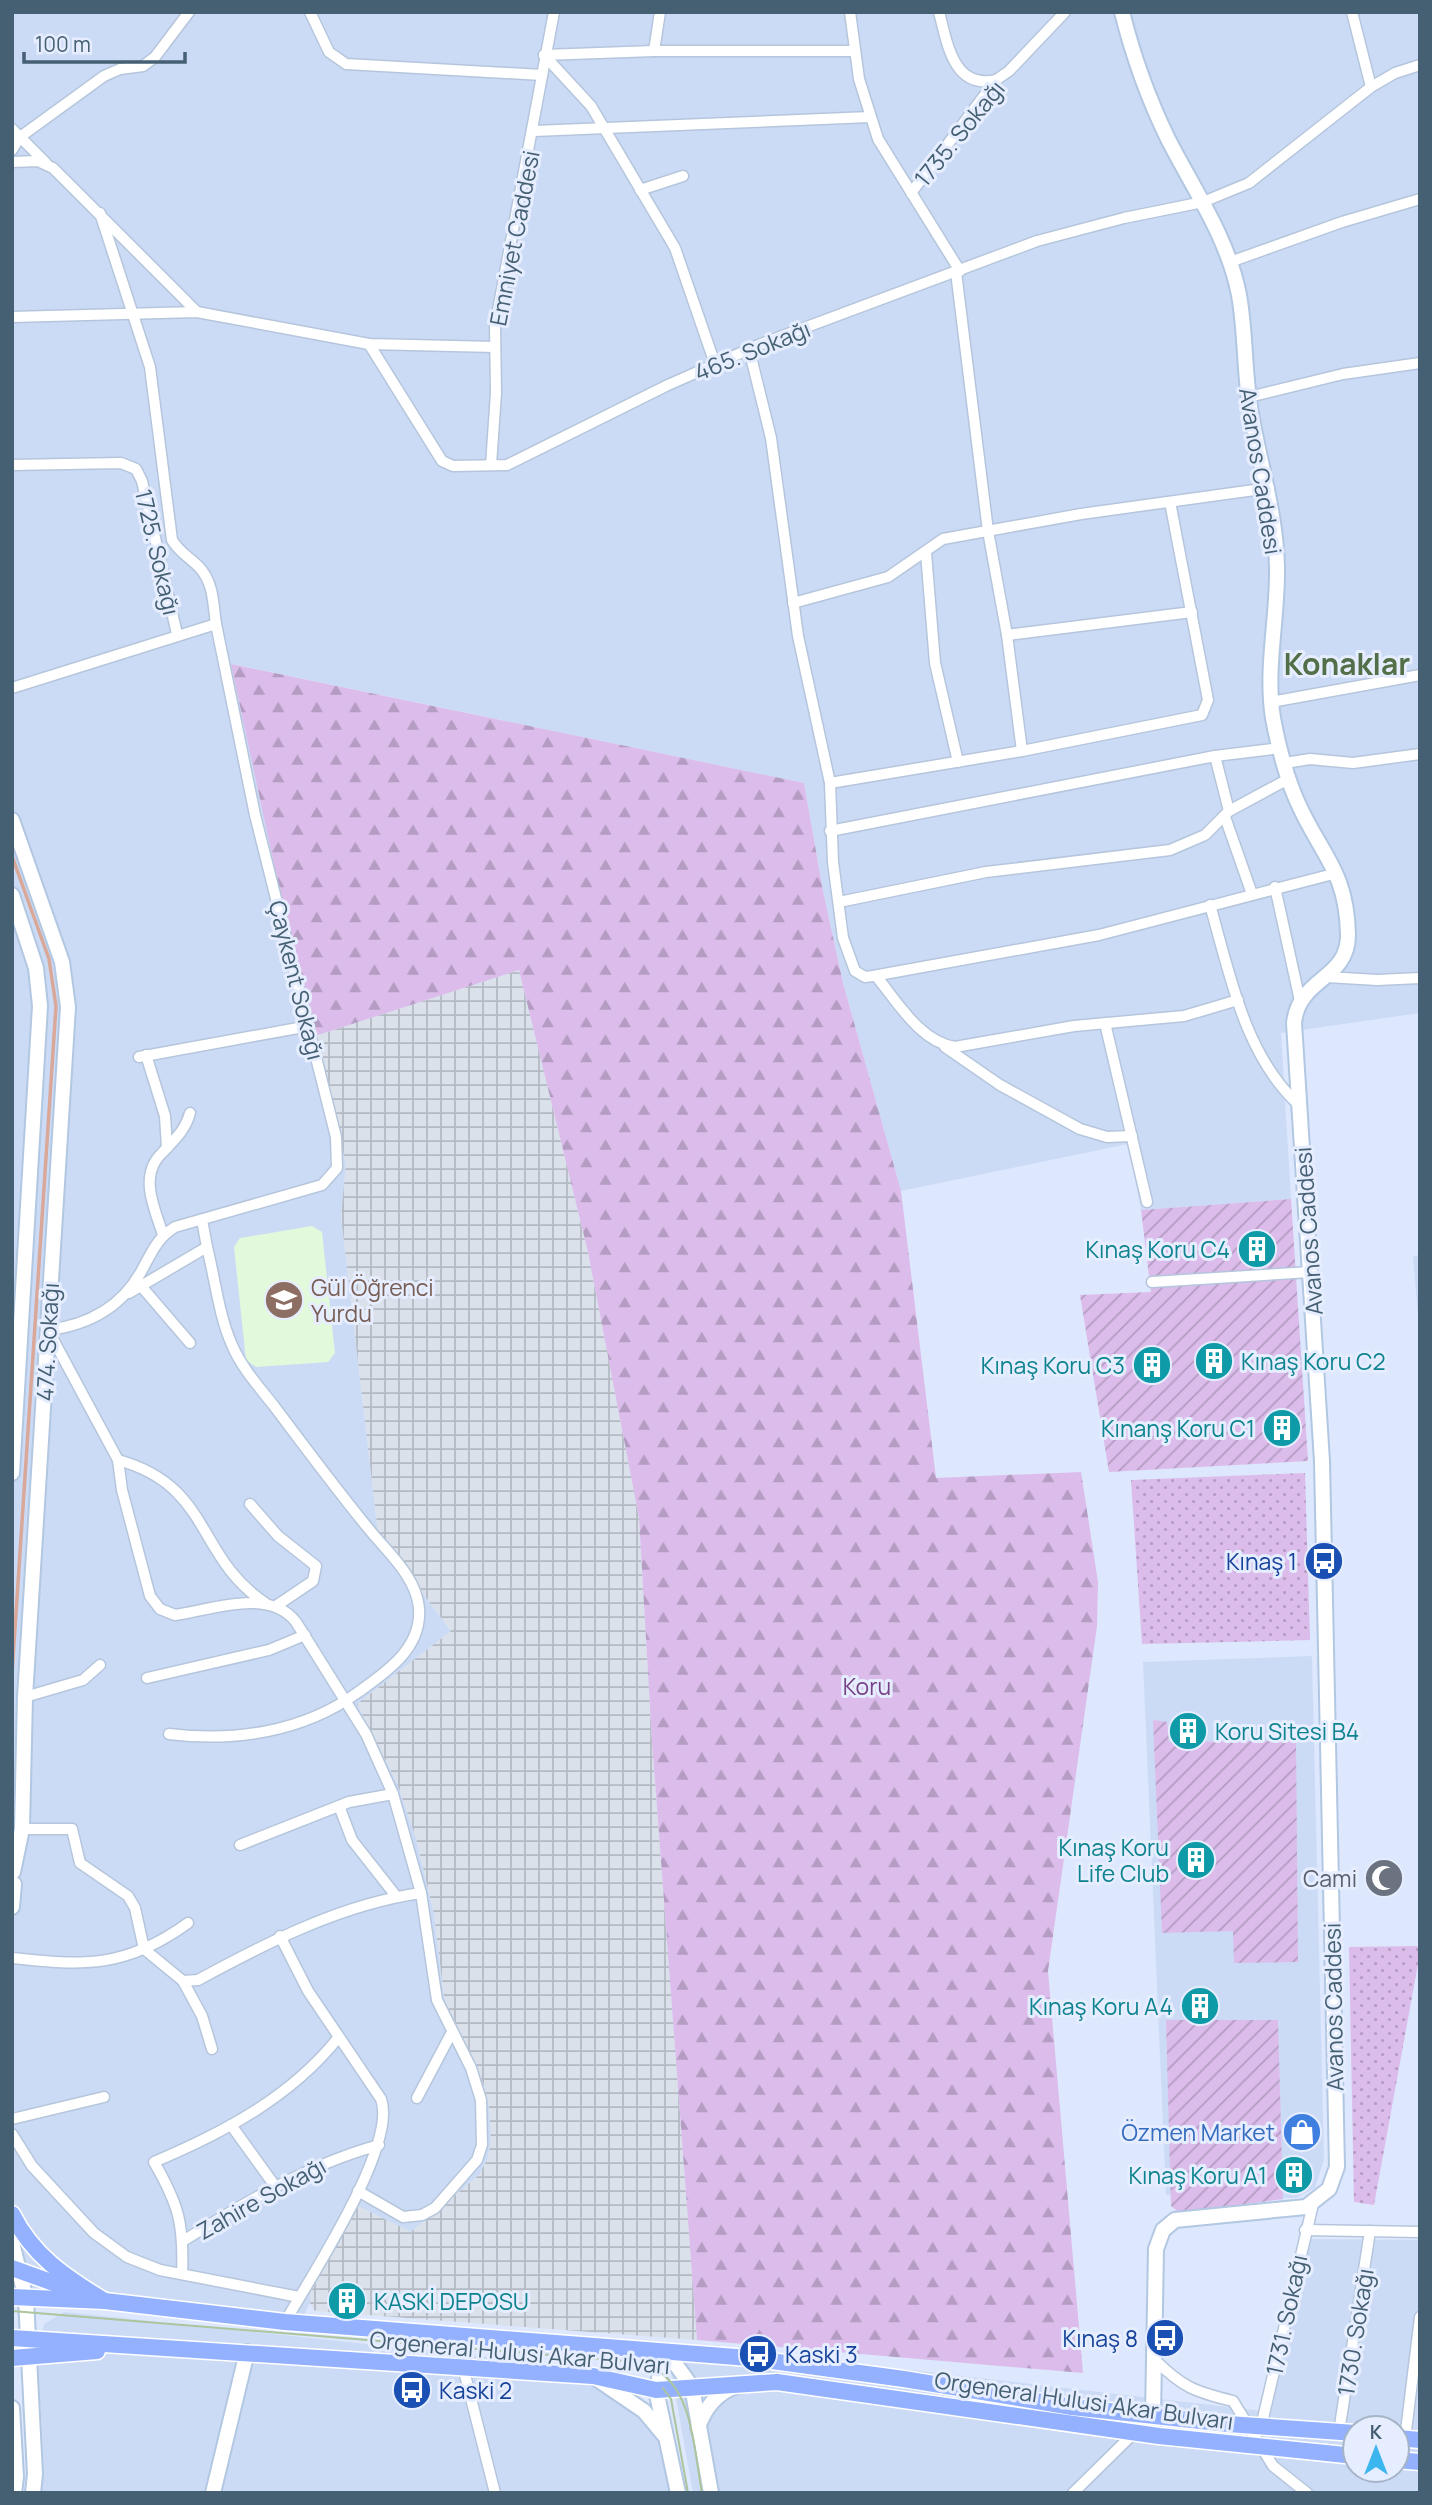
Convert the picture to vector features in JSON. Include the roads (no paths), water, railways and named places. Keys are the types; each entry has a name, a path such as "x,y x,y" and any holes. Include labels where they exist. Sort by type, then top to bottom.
{"main road":[{"path":"12,2214 39,2255 63,2276 105,2301"},
{"path":"16,2269 105,2301"},
{"name":"Orgeneral Hulusi Akar Bulvarı","path":"19,2298 105,2301 285,2322 775,2361 1072,2407 1341,2433"},
{"name":"Orgeneral Hulusi Akar Bulvarı","path":"20,2339 593,2376 656,2390 776,2382 1134,2433 1341,2455"},
{"path":"12,2358 149,2346"}],"street":[{"path":"12,150 20,137 104,76 120,69 143,66 155,57 189,12"},
{"path":"310,12 329,52 346,64 542,75"},
{"name":"Emniyet Caddesi","path":"491,465 496,393 495,326 534,131 544,55 555,12"},
{"path":"654,51 660,12"},
{"path":"850,12 855,51 870,117 886,154 958,272 988,531 1007,635 1022,751"},
{"path":"939,12 957,69 976,80 996,80"},
{"name":"1735. Sokağı","path":"911,193 996,80 1009,71 1065,12"},
{"name":"Avanos Caddesi","path":"1122,12 1153,107 1203,202 1230,262 1241,310 1249,397 1269,488 1277,569 1271,702 1296,799 1337,873 1343,897 1347,943 1342,959 1327,977 1314,984 1300,1001 1294,1023 1322,1461 1337,2159 1333,2182 1313,2204"},
{"path":"1352,12 1371,87"},
{"path":"544,55 654,51 855,51"},
{"path":"544,55 580,92 605,128 675,248 715,364"},
{"name":"465. Sokağı","path":"369,344 442,461 453,466 507,465 750,349 1061,233 1203,202 1249,183 1371,87 1395,73 1420,65"},
{"path":"534,131 870,117"},
{"path":"12,129 100,213 197,312"},
{"path":"12,162 33,160 48,164"},
{"path":"640,190 683,176"},
{"path":"1230,262 1342,222 1420,199"},
{"name":"Çaykent Sokağı","path":"100,213 135,315 155,396 172,540 180,553 202,571 211,585 216,624 255,815 336,1137 338,1162 334,1173 317,1187 175,1227 163,1235"},
{"path":"12,317 197,312 369,344 495,348"},
{"path":"750,349 771,438 793,603 830,783 830,831 843,938 853,968 862,975 876,976 1099,935 1337,873"},
{"path":"1249,397 1343,374 1420,363"},
{"name":"1725. Sokağı","path":"12,465 121,463 136,469 142,481 177,634"},
{"path":"793,603 888,578 943,539 1269,488"},
{"path":"830,783 1022,751 1202,715 1208,700 1170,502"},
{"path":"926,553 935,663 958,762"},
{"path":"1007,635 1192,612"},
{"path":"12,688 177,634 216,624"},
{"path":"1271,702 1420,675"},
{"path":"830,831 1215,756 1281,748"},
{"path":"1285,763 1310,759 1361,763 1420,754"},
{"path":"1215,756 1227,814 1252,894"},
{"path":"839,902 986,872 1157,853 1195,841 1215,828 1227,814 1290,778"},
{"name":"474. Sokağı","path":"12,820 21,894 36,968 40,1006 12,1473"},
{"path":"1275,887 1300,1001"},
{"name":"474. Sokağı","path":"12,1907 13,1879 22,1829 25,1697 68,995 62,962 21,894"},
{"path":"1210,905 1238,1000 1265,1067 1298,1104"},
{"path":"876,976 916,1024 989,1079 1080,1129 1107,1137 1132,1136"},
{"path":"1327,977 1377,980 1420,978"},
{"path":"942,1044 962,1048 1074,1026 1184,1016 1238,1000"},
{"path":"1105,1023 1147,1202"},
{"path":"167,1148 165,1116 142,1056 309,1026"},
{"path":"125,1295 163,1235 149,1184 153,1165 182,1132 190,1113"},
{"path":"169,1734 207,1737 263,1732 298,1723 346,1701 387,1672 411,1644 419,1620 416,1592 410,1578 320,1467 232,1346 202,1220"},
{"path":"207,1247 125,1295 87,1321 48,1330 118,1460 143,1576 156,1605 175,1615 265,1603"},
{"path":"1152,1282 1311,1272"},
{"path":"141,1286 190,1343"},
{"path":"118,1460 145,1469 178,1492 200,1519 225,1568 244,1588 265,1603 292,1616 346,1701 376,1754 393,1794 421,1893 434,1986 452,2032 471,2068 481,2100 482,2145 474,2166 435,2208 415,2217 403,2217 358,2191"},
{"path":"250,1504 278,1536 316,1566 313,1581 276,1606"},
{"path":"147,1678 269,1650 305,1636"},
{"path":"25,1697 83,1680 100,1665"},
{"path":"240,1845 338,1806 393,1794"},
{"path":"338,1806 352,1840 396,1896"},
{"path":"22,1829 72,1829 80,1863 117,1886 132,1902 144,1949 183,1981 202,2016 212,2049"},
{"path":"183,1981 198,1980 279,1936 396,1896 421,1893"},
{"path":"12,1958 57,1964 108,1961 144,1949 188,1923"},
{"path":"279,1936 308,1991 381,2099 384,2122 379,2145 358,2191 285,2322"},
{"path":"417,2098 452,2032"},
{"path":"182,2274 183,2241 174,2197 154,2162 231,2125 287,2090 314,2066 338,2038"},
{"path":"12,2119 104,2097"},
{"path":"231,2125 275,2186"},
{"path":"12,2134 32,2166 104,2242 138,2262 182,2274 299,2297"},
{"name":"Zahire Sokağı","path":"183,2241 275,2186 337,2157 379,2145"},
{"path":"1153,2416 1156,2249 1159,2236 1166,2226 1175,2220 1286,2212 1313,2204"},
{"name":"1731. Sokağı","path":"1256,2426 1313,2204"},
{"path":"1305,2230 1420,2232"},
{"name":"1730. Sokağı","path":"1349,2414 1370,2231"},
{"path":"12,2243 19,2298 20,2339 29,2357 36,2474 33,2493"},
{"path":"1410,2414 1420,2317"},
{"path":"666,2351 692,2388 711,2493"},
{"path":"666,2351 656,2390 678,2493"},
{"path":"213,2493 247,2352"},
{"path":"1154,2359 1176,2381 1195,2392 1233,2401 1256,2426 1261,2446 1273,2466 1306,2493"},
{"path":"463,2367 495,2493"},
{"path":"593,2376 644,2411 668,2442"},
{"path":"698,2428 705,2412 716,2398 733,2387 745,2384"},
{"path":"12,2408 16,2477 13,2493"},
{"path":"1073,2493 1134,2433"}],"waterway":[{"path":"12,856 49,959 56,1006 12,1674"}],"tram line":[{"path":"12,2311 624,2361 645,2365 665,2376 684,2405 694,2441 702,2493"},
{"path":"663,2388 671,2399 688,2493"}],"place":[{"name":"Kınaş Koru C4","path":"1257,1249"},
{"name":"Gül Öğrenci Yurdu","path":"284,1300"},
{"name":"Kınaş Koru C2","path":"1214,1361"},
{"name":"Kınaş Koru C3","path":"1152,1365"},
{"name":"Kınanş Koru C1","path":"1282,1428"},
{"name":"Kınaş 1","path":"1324,1561"},
{"name":"Koru Sitesi B4","path":"1188,1731"},
{"name":"Kınaş Koru Life Club","path":"1196,1860"},
{"name":"Cami","path":"1384,1878"},
{"name":"Kınaş Koru A4","path":"1200,2006"},
{"name":"Özmen Market","path":"1302,2132"},
{"name":"Kınaş Koru A1","path":"1294,2175"},
{"name":"KASKİ DEPOSU","path":"347,2301"},
{"name":"Kınaş 8","path":"1165,2338"},
{"name":"Kaski 3","path":"758,2354"},
{"name":"Kaski 2","path":"412,2390"}],"district":[{"name":"Konaklar","path":"1347,663"}],"park label":[{"name":"Koru","path":"867,1686"}]}
